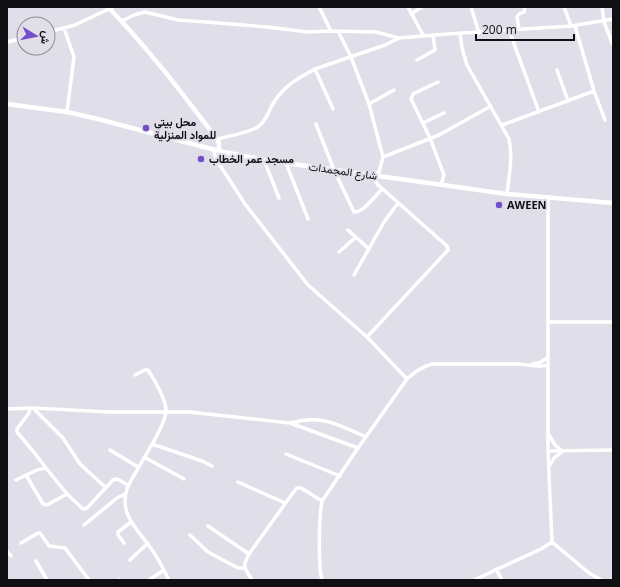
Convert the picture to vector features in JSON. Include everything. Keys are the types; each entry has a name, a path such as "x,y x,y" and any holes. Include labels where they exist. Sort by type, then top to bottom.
{"main road":[{"path":"110,7 173,81 217,139 219,143 219,150"},
{"name":"شارع المجمدات","path":"7,104 67,112 140,129 213,149 264,160 507,194 613,203"}],"street":[{"path":"56,30 85,21 110,7"},
{"path":"319,7 331,31"},
{"path":"408,7 423,36"},
{"path":"411,14 422,7"},
{"path":"471,7 479,33"},
{"path":"519,29 516,17 524,12 526,7"},
{"path":"564,7 573,26 605,120"},
{"path":"602,7 604,22 613,45"},
{"path":"122,21 134,15 145,12 178,20 267,27 308,32 376,32 399,38 573,26 604,22 613,19"},
{"path":"64,28 74,57 67,112"},
{"path":"509,30 539,112"},
{"path":"338,31 351,57 369,104 382,157 379,172 373,176 382,189 447,246 448,250 367,336"},
{"path":"460,33 467,66 509,139 511,149 507,194"},
{"path":"417,60 435,50 433,35"},
{"path":"217,139 252,130 259,126 277,98 293,81 315,69 385,45 399,38"},
{"path":"315,69 333,109"},
{"path":"557,70 568,101"},
{"path":"438,82 413,94 411,98 430,138 444,175 441,185"},
{"path":"369,104 394,90"},
{"path":"502,125 594,91"},
{"path":"382,157 439,135 491,106"},
{"path":"423,123 444,114"},
{"path":"316,124 334,170 354,212 357,212 366,206 382,189"},
{"path":"213,149 216,159 246,204 308,285 367,336 407,379"},
{"path":"264,160 280,198"},
{"path":"286,163 308,219"},
{"path":"548,198 548,451 552,542 589,573 601,580"},
{"path":"354,275 384,222 398,203"},
{"path":"348,230 369,249"},
{"path":"339,252 356,237"},
{"path":"549,322 613,322"},
{"path":"532,365 541,362 548,357"},
{"path":"322,580 320,575 320,540 322,501 407,379 417,370 432,364 548,365"},
{"path":"135,375 148,370 162,396 166,412 152,444 128,486 125,494 126,512 131,522 148,543 169,580"},
{"path":"31,408 17,429 17,432 67,494 82,508 85,509 115,479 128,486"},
{"path":"31,408 63,438 80,464 105,488"},
{"path":"7,409 31,408 94,412 189,412 290,423 358,448"},
{"path":"290,423 303,419 320,420 338,424 366,437"},
{"path":"548,433 555,444 564,451"},
{"path":"152,444 202,460 212,466"},
{"path":"110,450 138,467"},
{"path":"548,451 613,450"},
{"path":"549,466 556,456 564,451"},
{"path":"286,454 340,476"},
{"path":"144,457 184,479"},
{"path":"16,480 46,468"},
{"path":"26,475 43,504 47,505 67,494"},
{"path":"238,482 285,503"},
{"path":"252,580 244,568 244,564 249,554 295,490 299,487 322,501"},
{"path":"84,525 117,498 125,494"},
{"path":"124,542 118,535 118,532 131,522"},
{"path":"208,526 249,554"},
{"path":"21,543 40,533 49,546 65,548 89,580"},
{"path":"190,535 208,552 238,568 244,568"},
{"path":"474,580 541,549 552,542"},
{"path":"130,560 148,543"},
{"path":"7,551 10,556"},
{"path":"36,561 47,580"},
{"path":"496,569 502,580"},
{"path":"149,580 164,570"}],"place":[{"name":"محل بيتي للمواد المنزلية","path":"146,128"},
{"name":"مسجد عمر الخطاب","path":"201,159"},
{"name":"AWEEN","path":"499,205"}]}
